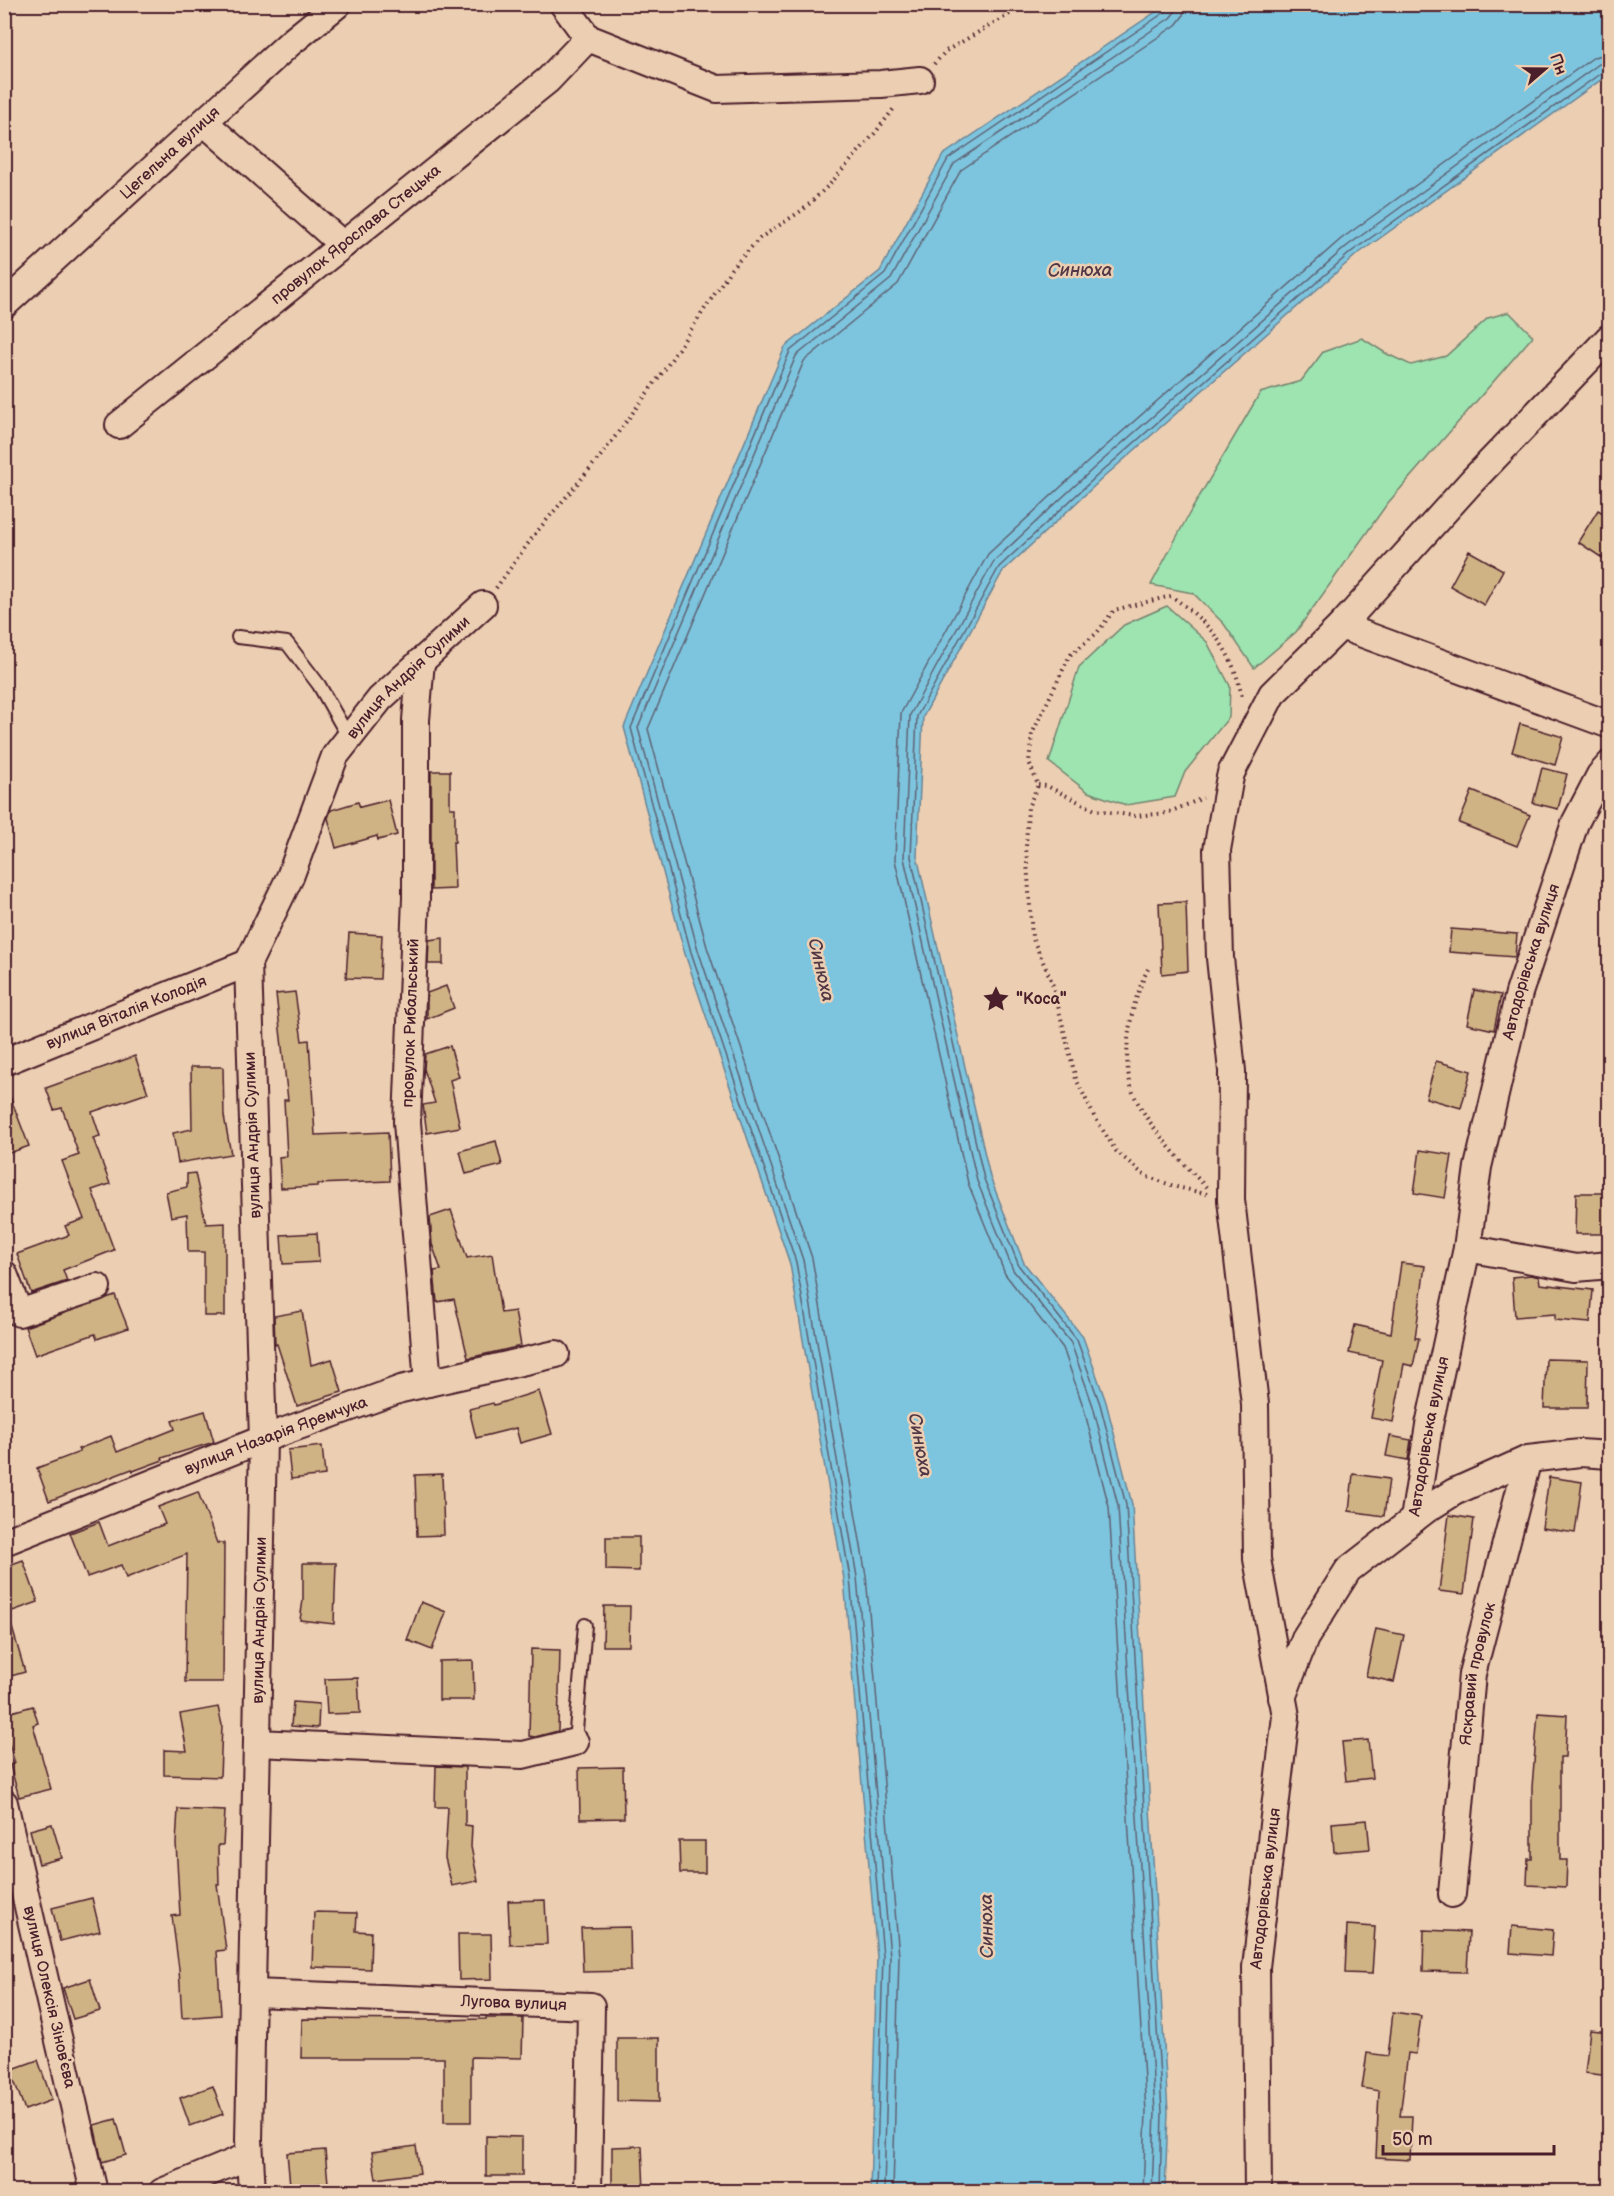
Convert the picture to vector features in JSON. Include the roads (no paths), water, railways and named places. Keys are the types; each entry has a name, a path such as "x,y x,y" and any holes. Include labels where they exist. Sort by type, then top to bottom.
{"street":[{"name":"Цегельна вулиця","path":"4,305 290,43 338,4"},
{"path":"563,4 588,38 717,89 881,84 921,80"},
{"name":"провулок Ярослава Стецька","path":"119,425 548,80 588,38"},
{"path":"204,122 343,245"},
{"path":"1282,1698 1257,1559 1255,1404 1231,1200 1233,1071 1220,957 1217,850 1231,773 1272,694 1341,627 1473,481 1610,337"},
{"name":"вулиця Андрія Сулими","path":"252,2192 249,2156 263,1439 248,963 290,877 335,756 380,699 483,605"},
{"path":"1341,627 1610,726"},
{"name":"провулок Рибальський","path":"421,662 416,720 416,898 407,1122 428,1383"},
{"name":"Автодорівська вулиця","path":"1258,2192 1256,1967 1286,1716 1282,1698 1305,1638 1348,1570 1414,1519 1430,1425 1467,1248 1478,1167 1520,993 1575,823 1600,775 1610,764"},
{"name":"вулиця Віталія Колодія","path":"4,1062 248,963"},
{"path":"1467,1248 1576,1268 1610,1265"},
{"path":"4,1274 19,1313 97,1287"},
{"name":"вулиця Назарія Яремчука","path":"4,1542 263,1439 401,1389 556,1354"},
{"path":"1414,1519 1454,1492 1528,1459 1580,1453 1610,1455"},
{"name":"Яскравий провулок","path":"1452,1894 1473,1674 1528,1459"},
{"path":"257,1743 523,1755 575,1742"},
{"name":"вулиця Олексія Зіновʼєва","path":"4,1803 94,2192"},
{"name":"Лугова вулиця","path":"253,1993 591,2006 588,2192"},
{"path":"162,2192 249,2156"}],"lane":[{"path":"238,637 287,643 320,685 349,739"},
{"path":"575,1742 585,1625"}],"water":[{"name":"Синюха","path":"1166,5 1609,5 1609,74 1355,256 1104,477 1003,571 923,717 917,856 990,1177 1024,1263 1083,1337 1106,1402 1132,1504 1168,2112 1165,2191 870,2191 877,1957 844,1579 790,1264 685,954 624,727 785,347 880,271 943,155"}],"place":[{"name":"\"Коса\"","path":"996,999"}]}
